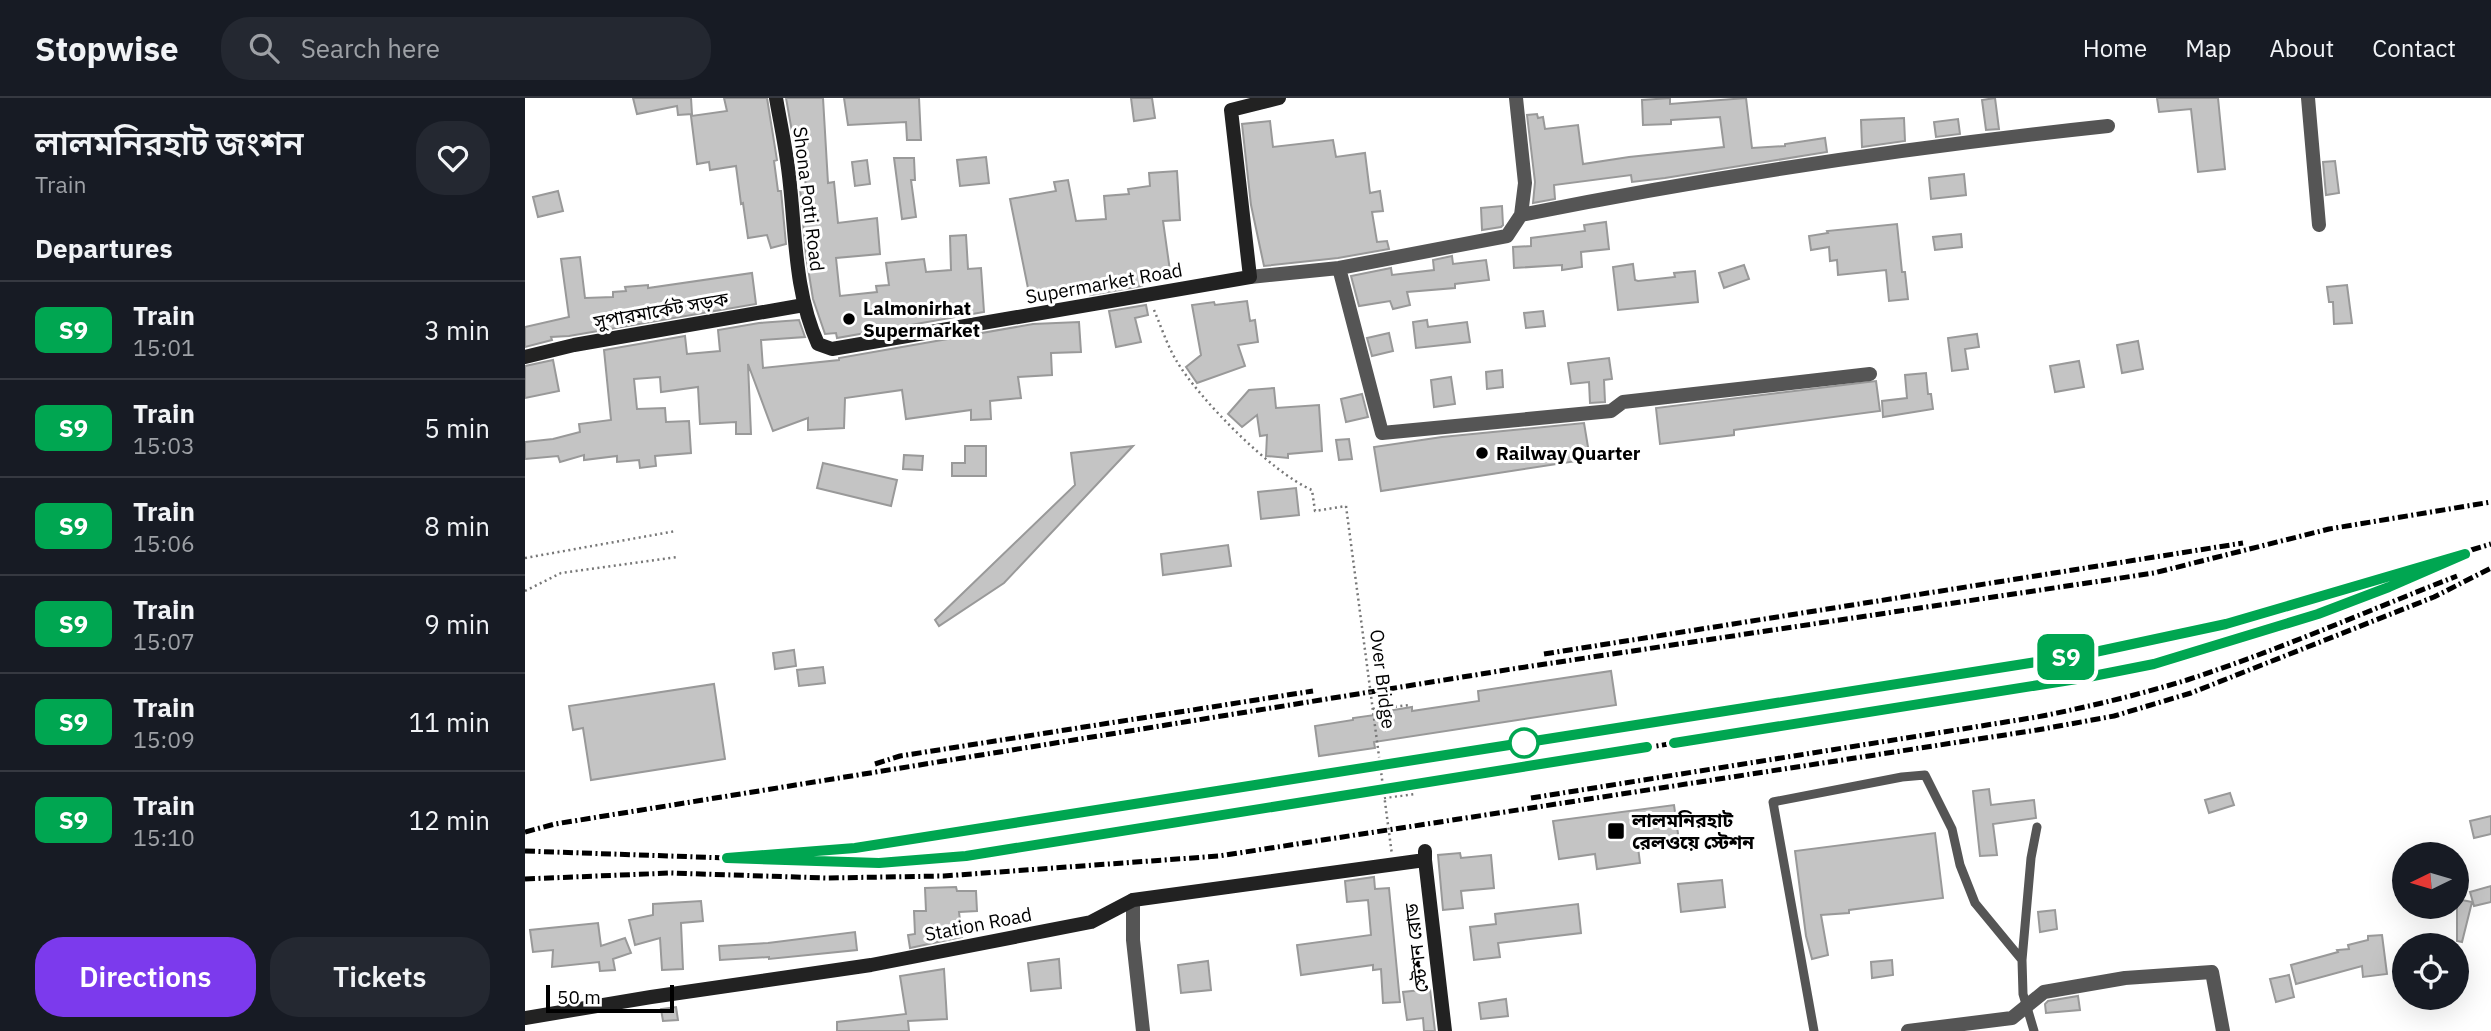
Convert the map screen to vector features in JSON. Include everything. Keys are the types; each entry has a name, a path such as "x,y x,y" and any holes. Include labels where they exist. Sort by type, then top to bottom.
{"main road":[{"name":"Shona Potti Road","path":"776,98 788,168 804,305"},
{"path":"1250,276 1231,110 1255,101 1279,98"},
{"name":"Supermarket Road","path":"804,305 818,344 832,349 1086,307 1250,276"},
{"name":"সুপারমার্কেট সড়ক","path":"525,358 574,345 804,305"},
{"name":"Station Road","path":"525,1018 871,965 1091,922 1133,900 1425,856"},
{"name":"স্টেশন রোড","path":"1425,856 1444,1031"}],"street":[{"path":"1250,276 1339,268 1507,236 1521,215 1525,183 1516,98"},
{"path":"2308,98 2319,225"},
{"path":"1521,215 1757,172 1913,149 2108,126"},
{"path":"1339,268 1382,433 1611,411 1623,402 1870,374"},
{"path":"1133,900 1133,940 1143,1031"},
{"path":"1908,1031 2012,1018 2044,992 2125,978 2212,972 2223,1031"}],"lane":[{"path":"1814,1031 1773,802 1925,775 1952,829 1960,865 1975,903 2022,960"},
{"path":"2034,1031 2023,994 2022,960 2031,858 2037,827"}],"path":[{"name":"Over Bridge","path":"1150,293 1154,310 1176,360 1208,402 1251,446 1298,484 1312,490 1315,511 1346,506 1392,855"},
{"path":"525,558 676,531"},
{"path":"525,591 561,573 678,557"},
{"path":"1373,709 1410,705"},
{"path":"1384,798 1415,794"}],"building":[{"path":"633,98 691,98 692,114 678,115 677,106 637,114"},
{"path":"724,98 767,98 786,244 771,248 767,235 748,238 736,166 710,170 709,162 697,164 691,116 727,111"},
{"path":"786,98 823,98 828,183 834,182 838,223 877,218 880,254 836,258 840,296 877,292 876,286 889,285 886,263 924,259 926,272 951,270 950,236 966,235 968,269 981,268 984,312 837,338 836,333 825,334 813,299 806,256 800,188 806,188 803,160 797,160"},
{"path":"844,98 919,98 921,140 907,140 906,122 848,125"},
{"path":"1131,98 1152,98 1155,118 1134,121"},
{"path":"1670,98 1670,104 1746,98 1752,148 1785,146 1825,138 1827,152 1632,182 1631,175 1554,185 1555,199 1533,203 1535,182 1527,115 1537,114 1538,118 1543,117 1545,129 1578,125 1583,164 1724,147 1720,117 1643,125 1642,100"},
{"path":"1995,98 1999,129 1986,130 1982,100"},
{"path":"2157,98 2218,98 2225,169 2198,172 2191,109 2159,112"},
{"path":"1904,118 1905,141 1862,147 1861,120"},
{"path":"1958,119 1960,134 1936,137 1934,122"},
{"path":"1270,121 1273,147 1333,140 1336,157 1365,153 1370,193 1380,191 1383,211 1372,212 1377,242 1387,241 1389,249 1264,266 1251,205 1242,124"},
{"path":"986,157 989,183 960,186 957,160"},
{"path":"894,158 914,158 915,180 911,180 916,217 902,219"},
{"path":"867,160 870,184 855,186 852,162"},
{"path":"2335,161 2339,193 2326,195 2323,162"},
{"path":"1177,171 1180,220 1163,221 1171,278 1142,282 1142,286 1090,295 1090,291 1031,303 1010,199 1056,191 1054,182 1068,180 1076,221 1106,219 1104,196 1129,194 1128,189 1150,186 1149,173"},
{"path":"1964,174 1966,195 1931,199 1929,178"},
{"path":"558,191 563,211 538,217 533,197"},
{"path":"1502,206 1503,225 1482,230 1481,208"},
{"path":"1606,222 1609,249 1581,252 1582,267 1562,270 1562,265 1514,268 1513,247 1531,246 1531,238 1585,231 1584,225"},
{"path":"1897,224 1908,299 1889,301 1886,270 1838,275 1837,260 1830,261 1829,247 1811,250 1809,236 1828,233 1827,231"},
{"path":"1961,234 1962,247 1935,250 1933,237"},
{"path":"1452,256 1453,264 1486,260 1489,280 1455,284 1455,288 1407,292 1410,305 1393,309 1390,301 1359,306 1351,276 1391,268 1392,275 1434,270 1433,260"},
{"path":"580,257 585,298 613,297 613,292 626,291 625,287 648,285 648,288 752,273 756,304 551,337 552,340 525,347 525,327 569,317 561,259"},
{"path":"1633,264 1635,280 1638,281 1675,277 1674,273 1695,271 1698,302 1618,310 1613,267"},
{"path":"1744,265 1749,279 1724,288 1719,273"},
{"path":"2347,285 2352,323 2334,324 2333,302 2329,302 2327,287"},
{"path":"1247,301 1250,321 1255,320 1258,342 1238,345 1245,366 1197,383 1186,367 1201,355 1192,305"},
{"path":"1146,305 1148,315 1135,318 1141,342 1116,347 1109,311"},
{"path":"1543,311 1545,326 1526,328 1524,313"},
{"path":"799,320 805,337 761,340 763,368 839,360 1033,324 1079,322 1081,352 1051,353 1052,375 1018,377 1021,398 990,401 991,419 971,420 971,410 906,419 902,390 845,398 844,428 808,430 808,418 773,431 748,364 751,434 736,434 736,422 700,424 698,387 661,392 660,377 634,379 637,409 665,408 666,422 689,421 691,453 655,456 656,466 640,468 639,460 617,462 617,456 584,460 584,455 560,462 558,456 525,459 525,442 580,432 579,424 611,420 604,350 685,336 687,354 720,351 718,330"},
{"path":"1427,320 1428,327 1467,322 1470,342 1416,348 1413,322"},
{"path":"1389,333 1393,351 1372,356 1367,338"},
{"path":"1977,334 1979,347 1965,349 1968,369 1952,371 1948,338"},
{"path":"2138,341 2143,369 2122,373 2117,345"},
{"path":"1609,358 1612,379 1604,380 1605,402 1590,403 1589,382 1571,384 1568,363"},
{"path":"553,360 559,391 525,398 525,366"},
{"path":"2079,361 2084,387 2055,392 2050,366"},
{"path":"1502,370 1503,387 1487,389 1486,372"},
{"path":"1926,373 1933,409 1883,417 1882,401 1907,398 1905,375"},
{"path":"1451,377 1455,404 1434,407 1431,380"},
{"path":"1876,381 1880,411 1734,430 1734,435 1660,444 1656,408"},
{"path":"1274,388 1276,408 1319,405 1322,451 1288,454 1288,458 1266,456 1267,435 1260,436 1257,415 1242,427 1228,414 1249,390"},
{"path":"1362,394 1368,417 1346,422 1341,399"},
{"name":"Railway Quarter","path":"1584,423 1590,459 1381,491 1374,447 1442,437"},
{"path":"1349,439 1352,459 1339,460 1336,440"},
{"path":"965,446 986,446 986,476 952,476 952,463 965,463"},
{"path":"1133,446 1004,583 939,626 935,620 1075,485 1071,453"},
{"path":"904,455 923,456 922,470 903,469"},
{"path":"823,463 897,480 891,506 817,488"},
{"path":"1296,488 1299,515 1261,519 1258,492"},
{"path":"1228,545 1231,566 1163,575 1161,554"},
{"path":"794,650 796,666 775,669 773,653"},
{"path":"823,667 825,683 799,686 797,670"},
{"path":"1611,671 1616,705 1374,742 1375,748 1319,756 1315,726 1412,707 1412,711 1479,701 1478,691"},
{"path":"714,684 725,759 591,780 583,728 573,730 569,706"},
{"path":"1989,789 1991,805 2034,800 2036,818 1993,824 1997,855 1980,856 1973,791"},
{"path":"2230,793 2234,805 2209,813 2205,800"},
{"name":"লালমনিরহাট রেলওয়ে স্টেশন","path":"1674,805 1679,841 1638,847 1640,863 1597,869 1595,854 1559,859 1553,821"},
{"path":"2491,816 2491,834 2474,838 2470,821"},
{"path":"1935,833 1943,898 1821,915 1828,955 1812,959 1806,936 1795,851"},
{"path":"1460,853 1461,858 1491,855 1494,888 1461,891 1463,908 1443,910 1438,855"},
{"path":"1374,877 1375,889 1389,888 1400,1002 1383,1003 1381,969 1373,970 1373,965 1301,975 1297,945 1371,935 1368,900 1347,902 1345,881"},
{"path":"1722,880 1725,907 1681,912 1678,884"},
{"path":"2491,886 2491,902 2474,906 2470,892"},
{"path":"956,887 957,891 976,891 977,911 959,912 962,937 910,948 908,935 915,934 914,911 926,911 925,888"},
{"path":"701,901 703,921 681,923 683,969 662,970 660,938 635,945 629,920 653,915 653,904"},
{"path":"1578,904 1581,933 1498,943 1500,957 1474,960 1470,927 1496,924 1495,914"},
{"path":"2055,910 2057,929 2040,932 2038,912"},
{"path":"2457,919 2468,919 2464,933 2457,933"},
{"path":"598,923 601,946 625,938 631,953 613,959 615,970 600,971 599,962 552,967 553,950 533,952 530,930"},
{"path":"855,932 857,950 769,959 720,960 719,946"},
{"path":"2382,935 2387,974 2363,977 2362,966 2296,984 2291,965 2338,952 2337,950 2349,949 2348,945 2368,940 2368,936"},
{"path":"1059,959 1061,988 1031,991 1028,963"},
{"path":"1892,960 1893,975 1872,978 1871,962"},
{"path":"1208,961 1211,990 1181,993 1178,965"},
{"path":"944,969 947,1019 908,1021 909,1031 837,1031 837,1022 906,1014 900,976"},
{"path":"2289,975 2294,997 2276,1002 2270,979"},
{"path":"1430,989 1435,1031 1424,1031 1423,1018 1407,1020 1403,992"},
{"path":"2078,996 2080,1010 2046,1013 2045,1004 2048,1001"},
{"path":"1506,999 1508,1016 1481,1019 1479,1003"},
{"path":"676,1007 678,1020 663,1021 661,1009"}],"railway":[{"path":"525,832 555,824 1512,669 2154,573 2329,529 2491,502"},
{"path":"1544,654 2243,543"},
{"path":"525,851 727,858 855,848 2081,655 2226,624 2491,544"},
{"path":"525,879 670,873 826,878 944,876 1219,856 2037,730 2114,716 2191,693 2434,597 2491,568"},
{"path":"1531,798 2037,717 2113,700 2221,668 2457,576"},
{"path":"797,861 879,863 966,856 2083,678 2167,660 2251,637 2332,610 2412,577"},
{"path":"875,764 900,756 1313,691"}],"train":[{"name":"S9","path":"1647,747 966,856 879,863 727,858 855,848 2081,655 2226,624 2465,554 2318,614 2154,664 2083,678 1674,743"}],"place":[{"name":"Lalmonirhat Supermarket","path":"849,319"},
{"name":"Railway Quarter","path":"1482,453"},
{"name":"লালমনিরহাট রেলওয়ে স্টেশন","path":"1616,831"}]}
